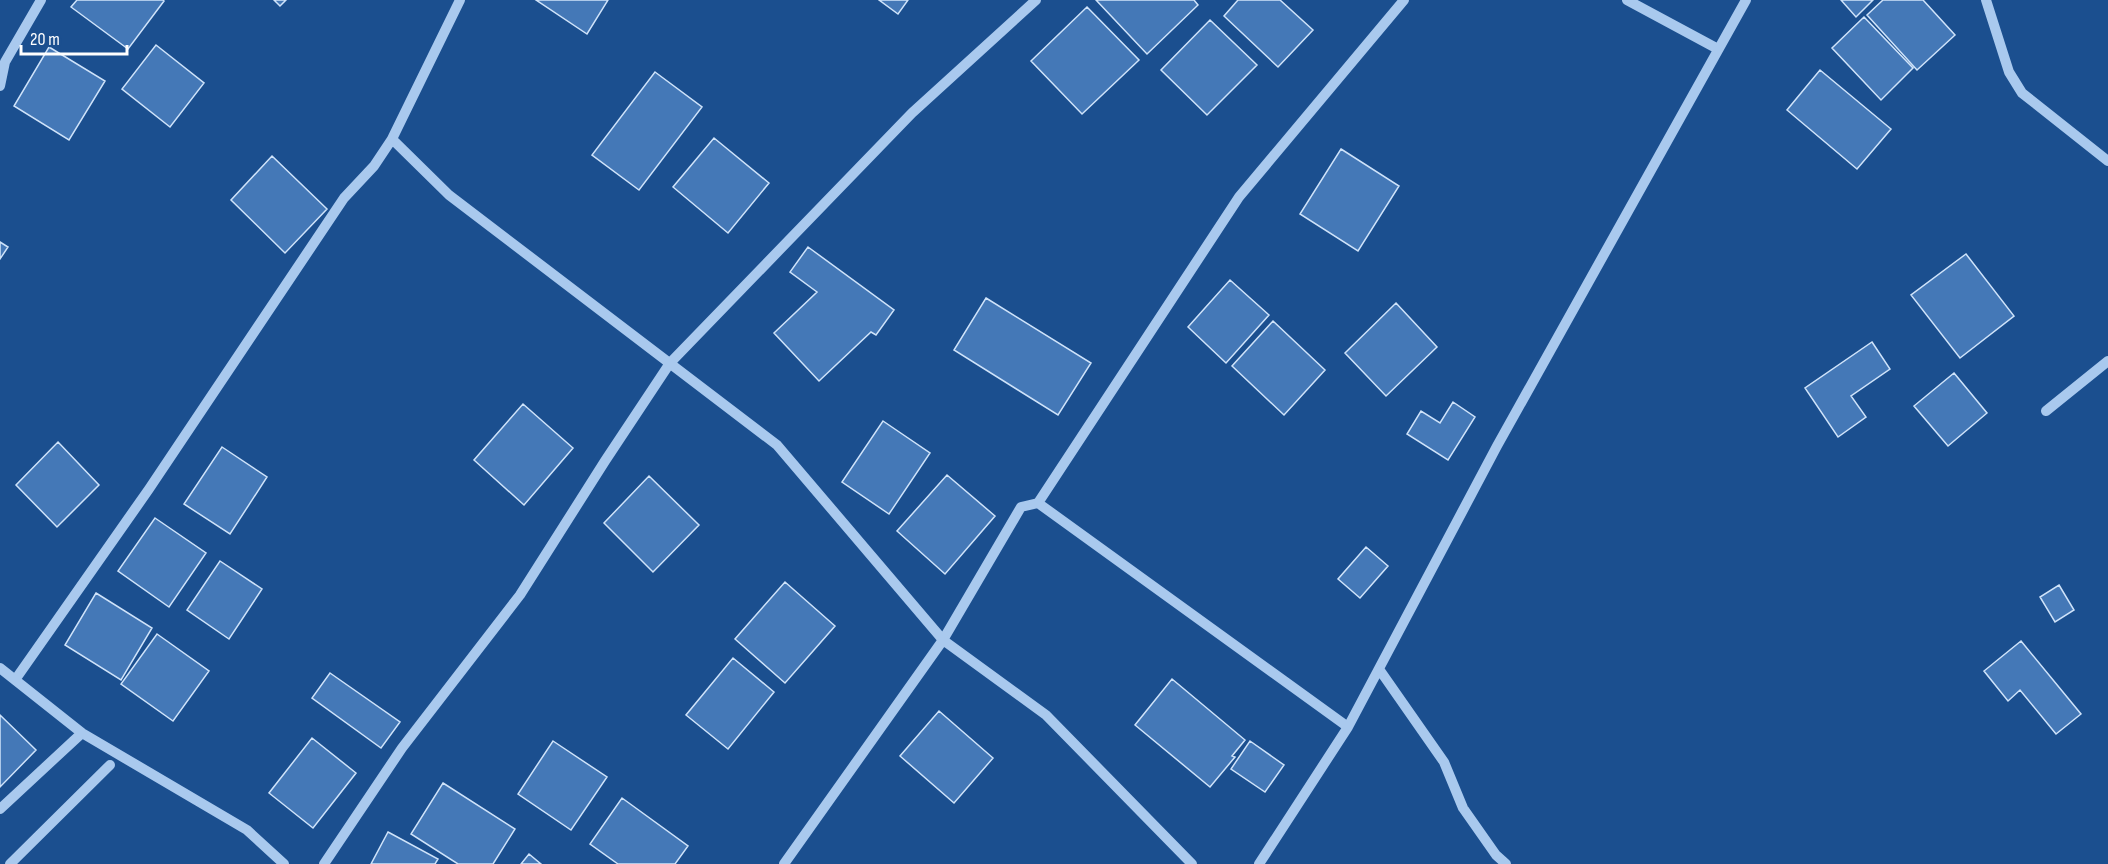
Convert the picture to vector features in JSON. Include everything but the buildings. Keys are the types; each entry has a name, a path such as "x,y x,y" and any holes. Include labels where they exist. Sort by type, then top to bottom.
{"street":[{"path":"0,86 5,62 41,0"},
{"path":"15,680 149,489 344,198 374,166 392,139 460,0"},
{"path":"324,864 402,748 520,596 670,363 912,113 1036,0"},
{"path":"784,864 943,640 1022,507 1038,503 1239,197 1404,0"},
{"path":"1627,0 1718,49"},
{"path":"1258,864 1348,726 1497,446 1746,0"},
{"path":"1986,0 2009,72 2022,93 2108,161"},
{"path":"392,139 449,195 777,445 943,640 1046,715 1192,864"},
{"path":"2046,411 2108,362"},
{"path":"1038,503 1348,726"},
{"path":"0,668 82,732 247,830 284,864"},
{"path":"1379,669 1444,762 1463,808 1496,855 1506,864"},
{"path":"0,809 82,732"},
{"path":"10,864 110,765"}]}
